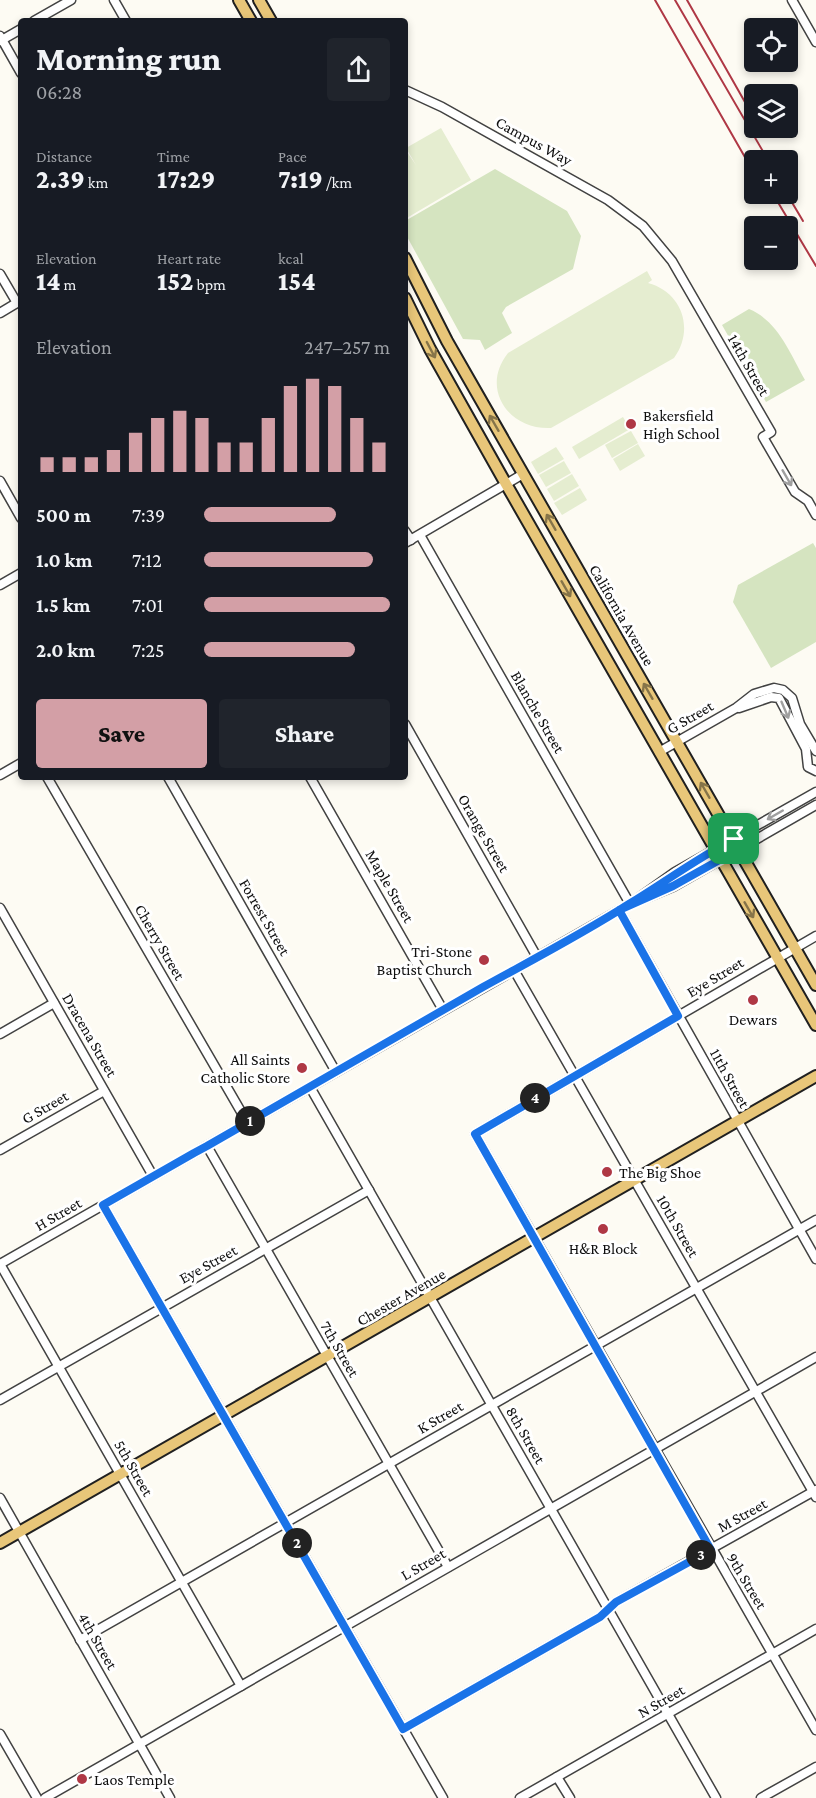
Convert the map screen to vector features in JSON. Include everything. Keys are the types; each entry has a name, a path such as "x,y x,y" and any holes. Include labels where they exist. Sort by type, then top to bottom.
{"main road":[{"path":"239,0 249,18"},
{"path":"259,0 268,18"},
{"name":"California Avenue","path":"408,264 447,341 816,985"},
{"path":"408,306 506,484 816,1025"},
{"name":"Chester Avenue","path":"0,1544 816,1076"}],"street":[{"path":"39,18 71,0"},
{"path":"114,0 124,18"},
{"path":"792,0 816,42"},
{"path":"18,30 1,39 18,68"},
{"name":"Campus Way","path":"408,91 442,107 608,200 643,226"},
{"name":"14th Street","path":"643,226 672,261 771,432 763,437 795,492 808,501 816,514"},
{"path":"0,274 18,301"},
{"path":"0,313 18,303"},
{"path":"408,542 523,474"},
{"path":"0,481 18,513"},
{"name":"Blanche Street","path":"420,535 630,904"},
{"path":"0,585 18,575"},
{"name":"G Street","path":"659,752 736,708 759,692 774,688 783,690 792,698 800,723 816,751"},
{"name":"G Street","path":"736,708 771,697 778,698 806,749 808,767 816,771"},
{"name":"Orange Street","path":"408,729 537,957"},
{"path":"0,775 18,765"},
{"name":"Cherry Street","path":"49,780 247,1122"},
{"name":"Forrest Street","path":"170,780 336,1072"},
{"name":"Maple Street","path":"312,780 443,1010"},
{"name":"H Street","path":"630,904 663,891 720,860 736,844 816,792"},
{"name":"H Street","path":"0,1264 630,904 675,872 714,849 736,844 816,805"},
{"name":"Dracena Street","path":"0,908 153,1176"},
{"name":"11th Street","path":"619,910 816,1259"},
{"name":"Eye Street","path":"475,1134 816,936"},
{"name":"10th Street","path":"514,970 815,1493"},
{"path":"0,1034 54,1003"},
{"name":"8th Street","path":"310,1087 716,1798"},
{"name":"G Street","path":"0,1150 104,1091"},
{"name":"9th Street","path":"475,1134 816,1730"},
{"name":"7th Street","path":"207,1146 448,1567"},
{"name":"Eye Street","path":"0,1400 369,1191"},
{"path":"103,1205 442,1798"},
{"name":"K Street","path":"80,1640 816,1220"},
{"name":"5th Street","path":"0,1264 242,1686"},
{"name":"L Street","path":"45,1798 816,1357"},
{"name":"M Street","path":"403,1729 600,1617 608,1609 711,1550 815,1493"},
{"name":"4th Street","path":"0,1498 170,1798"},
{"name":"N Street","path":"520,1798 816,1629"},
{"path":"0,1734 37,1798"},
{"path":"761,1798 816,1767"},
{"path":"557,1777 570,1798"}],"green space":[{"path":"441,128 471,180 408,217 408,153 416,165 408,151 408,147"},
{"path":"495,169 567,211 581,236 573,269 506,307 502,313 512,333 485,350 480,340 463,339 408,238 408,219"},
{"path":"647,271 652,280 648,283 669,294 682,313 684,335 674,358 551,428 536,427 522,422 511,414 498,393 497,380 500,366 508,353"},
{"path":"749,309 768,321 776,330 805,380 766,402 722,325"},
{"path":"623,417 630,429 579,459 572,447"},
{"path":"631,431 638,443 612,458 605,445"},
{"path":"638,444 645,456 620,471 613,459"},
{"path":"556,447 564,459 538,474 531,462"},
{"path":"564,461 571,473 546,487 539,475"},
{"path":"572,474 579,486 554,501 547,489"},
{"path":"580,488 587,500 562,515 554,503"},
{"path":"813,543 816,548 816,642 771,668 733,602 738,585"}],"railway":[{"path":"655,0 744,156"},
{"path":"675,0 762,150"},
{"path":"687,0 744,100"},
{"path":"779,204 816,266"},
{"path":"793,204 803,221"}],"place":[{"name":"Bakersfield High School","path":"631,424"},
{"name":"Tri-Stone Baptist Church","path":"484,960"},
{"name":"Dewars","path":"753,1000"},
{"name":"All Saints Catholic Store","path":"302,1068"},
{"name":"The Big Shoe","path":"607,1172"},
{"name":"H&R Block","path":"603,1229"},
{"name":"Laos Temple","path":"82,1779"}],"route":[{"path":"734,839 675,872 630,904 619,910 443,1010 103,1205 403,1729 600,1617 616,1602 711,1550 475,1134 678,1016 619,910 673,886 739,849 734,839"}]}
